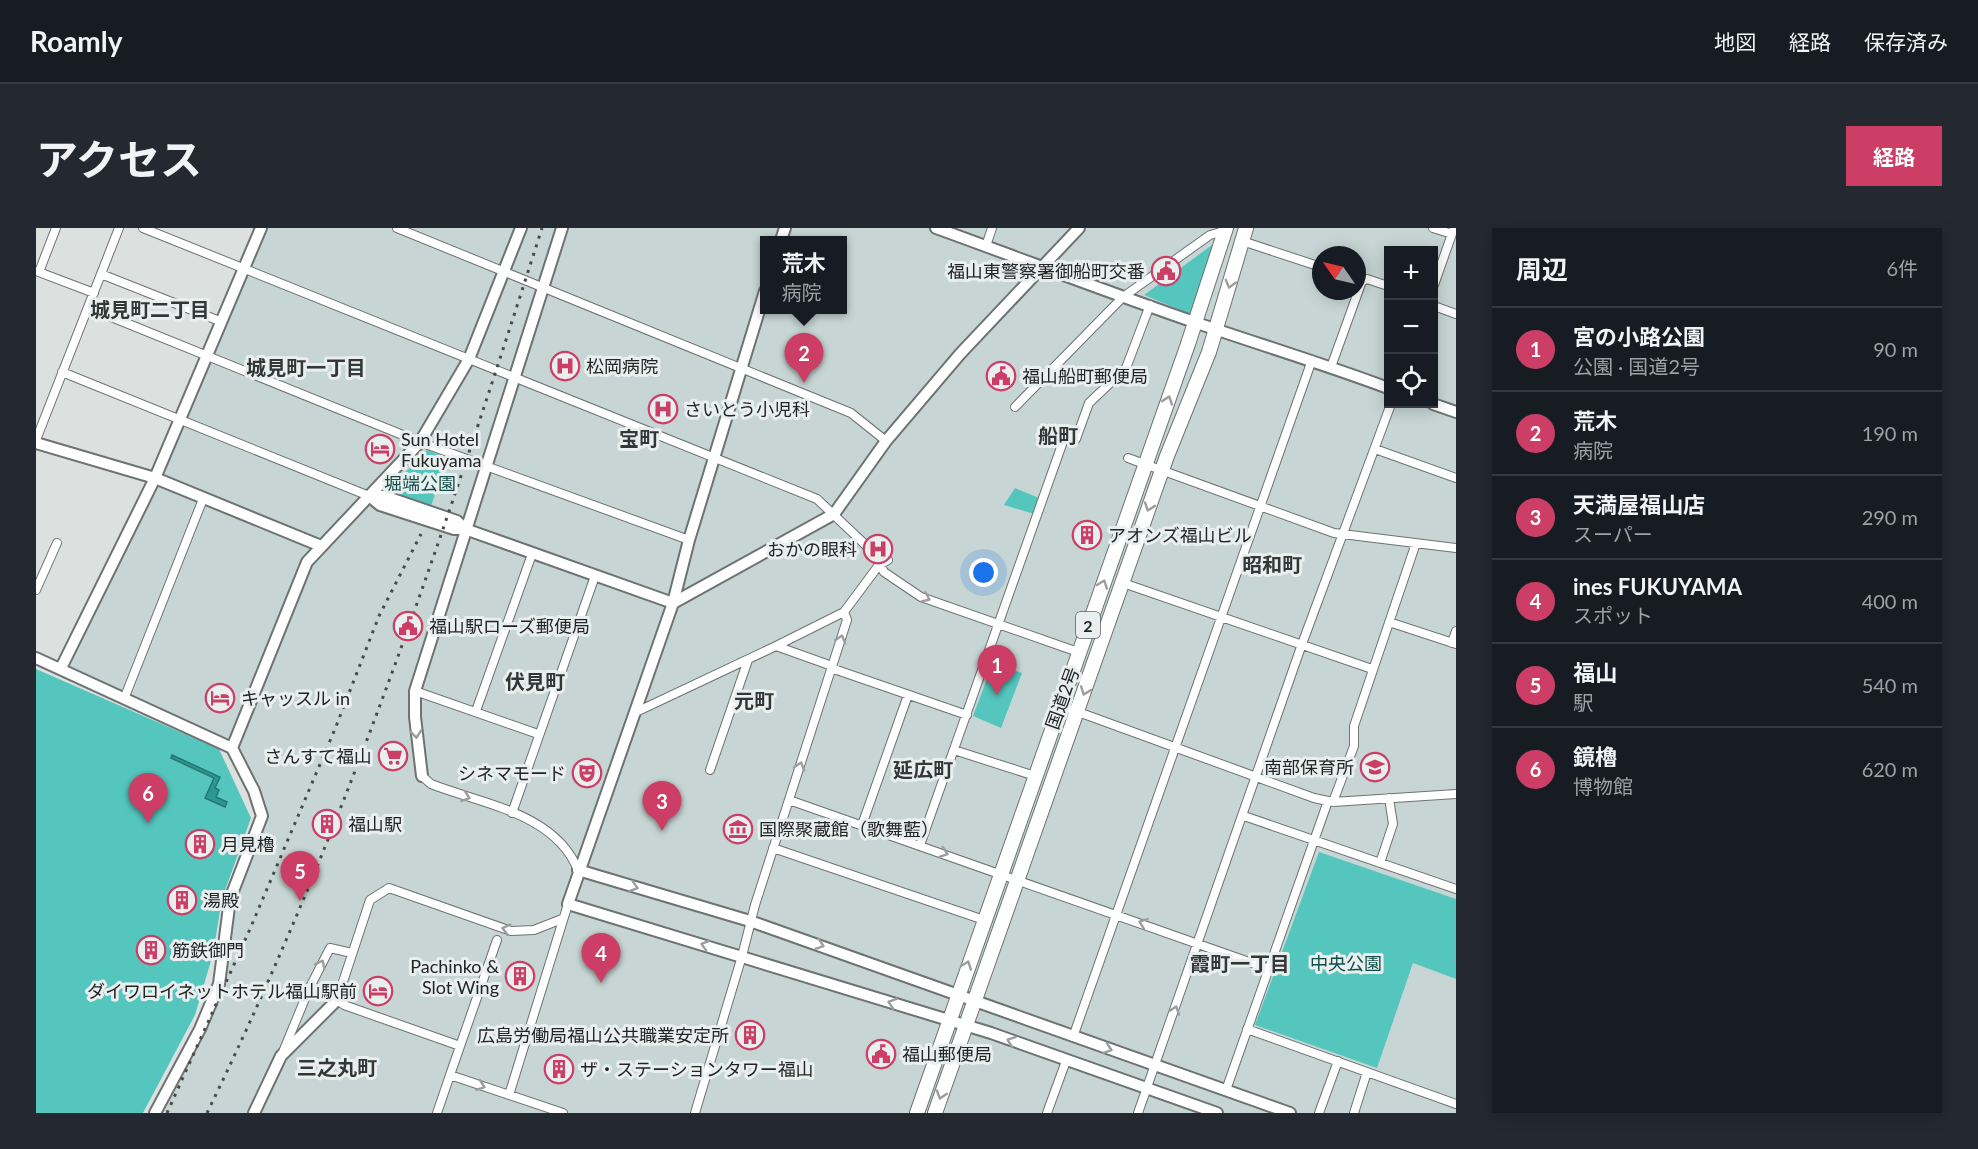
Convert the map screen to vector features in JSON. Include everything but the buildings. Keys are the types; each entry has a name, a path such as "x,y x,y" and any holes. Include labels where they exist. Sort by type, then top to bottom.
{"highway":[{"name":"国道2号","path":"917,1113 1195,322 1225,229"},
{"name":"国道2号","path":"935,1113 1162,471 1225,306 1244,235"}],"street":[{"path":"56,228 37,272 94,293"},
{"path":"119,228 36,442 154,478 321,546"},
{"path":"143,228 817,499 873,552 884,572 921,597 1078,652"},
{"path":"60,668 154,478 261,228"},
{"path":"397,228 851,413 886,441"},
{"path":"232,748 307,562 420,442 469,359 521,228"},
{"path":"562,228 415,691 415,717 422,776 431,784 540,825 573,857 578,870"},
{"path":"936,228 1026,263 1042,266 1195,322 1384,386"},
{"path":"986,246 992,228"},
{"path":"62,372 369,496 384,496 457,521 465,530 673,603 834,514 886,441 960,354 1079,228"},
{"path":"1433,228 1453,231 1438,274"},
{"path":"1015,407 1124,297 1210,235 1225,229"},
{"path":"1244,235 1312,263"},
{"path":"101,274 222,322"},
{"path":"1366,279 1384,284"},
{"path":"1331,367 1353,300"},
{"path":"1076,440 1089,403 1126,368 1150,305"},
{"path":"509,1095 578,870 673,603 689,540 760,307"},
{"path":"1438,307 1456,314"},
{"path":"89,308 420,442 689,540"},
{"path":"1073,1037 1312,360"},
{"path":"1438,406 1456,412"},
{"path":"1138,1113 1244,816 1302,644 1390,408"},
{"path":"920,845 1065,436"},
{"path":"1375,449 1456,478"},
{"path":"1128,458 1334,533 1456,548"},
{"path":"124,699 203,498"},
{"path":"36,590 57,543"},
{"path":"1226,1090 1314,840 1354,746 1354,726 1416,543"},
{"path":"476,711 532,554"},
{"path":"634,714 844,612 879,565 888,560"},
{"path":"512,813 594,576"},
{"path":"1123,583 1372,669"},
{"path":"695,1113 742,957 750,921 847,620 844,612"},
{"path":"1389,622 1454,644 1456,631"},
{"path":"776,646 967,716"},
{"path":"36,658 232,748 254,791 262,816 230,899 219,984 200,1029 155,1113"},
{"path":"710,770 748,660"},
{"path":"415,691 538,734"},
{"path":"862,825 908,695"},
{"path":"1059,705 1174,748 1330,801 1456,794"},
{"path":"954,750 1035,776"},
{"path":"1380,863 1393,824 1389,798"},
{"path":"789,800 1269,969"},
{"path":"1244,816 1456,889"},
{"path":"774,848 984,920"},
{"path":"578,870 750,921 1290,1113"},
{"path":"281,1056 301,1033 337,1000 370,900 379,892 389,888 511,931 534,930 562,920"},
{"path":"567,904 965,1025 1217,1113"},
{"path":"437,1113 497,940"},
{"path":"254,1113 309,989 330,948 352,953"},
{"path":"337,1000 344,1005 460,1046"},
{"path":"1247,1029 1456,1104"},
{"path":"1047,1113 1066,1061"},
{"path":"1319,1113 1338,1061"},
{"path":"1354,1113 1367,1072"},
{"path":"450,1075 563,1113"}],"shaded area":[{"path":"262,228 1456,228 1456,1113 161,1113 214,999 228,905 261,817 234,746 61,668 155,478"},
{"path":"172,755 220,777 215,788 219,790 216,797 227,802 225,807 205,798 214,778 171,758"}],"green space":[{"path":"1216,242 1190,314 1144,295"},
{"name":"堀端公園","path":"427,450 448,459 431,506 398,495 395,483"},
{"path":"1015,488 1039,498 1034,514 1004,505"},
{"path":"993,663 1022,673 1001,728 973,716"},
{"path":"36,669 219,749 251,818 222,899 213,954 195,1015 143,1113 36,1113"},
{"name":"中央公園","path":"1319,852 1456,899 1456,979 1413,963 1377,1068 1255,1025"}],"railway":[{"path":"207,1113 257,1005 349,787 391,676 469,453 542,228"},
{"path":"167,1113 250,929 335,729 379,616 421,534"}],"place":[{"name":"福山東警察署御船町交番","path":"1166,271"},
{"name":"松岡病院","path":"565,366"},
{"name":"福山船町郵便局","path":"1001,376"},
{"name":"荒木","path":"804,383"},
{"name":"さいとう小児科","path":"663,409"},
{"name":"Sun Hotel Fukuyama","path":"380,449"},
{"name":"アオンズ福山ビル","path":"1087,535"},
{"name":"おかの眼科","path":"878,549"},
{"name":"福山駅ローズ郵便局","path":"408,626"},
{"name":"宮の小路公園","path":"997,695"},
{"name":"キャッスル in","path":"220,698"},
{"name":"さんすて福山","path":"393,756"},
{"name":"南部保育所","path":"1375,767"},
{"name":"シネマモード","path":"587,773"},
{"name":"鏡櫓","path":"148,823"},
{"name":"福山駅","path":"327,824"},
{"name":"国際聚蔵館（歌舞藍）","path":"738,829"},
{"name":"天満屋福山店","path":"662,831"},
{"name":"月見櫓","path":"200,844"},
{"name":"湯殿","path":"182,900"},
{"name":"福山","path":"300,901"},
{"name":"筋鉄御門","path":"151,950"},
{"name":"Pachinko & Slot Wing","path":"520,976"},
{"name":"ines FUKUYAMA","path":"601,983"},
{"name":"ダイワロイネットホテル福山駅前","path":"378,991"},
{"name":"広島労働局福山公共職業安定所","path":"750,1035"},
{"name":"福山郵便局","path":"881,1054"},
{"name":"ザ・ステーションタワー福山","path":"559,1069"}],"district":[{"name":"城見町二丁目","path":"150,309"},
{"name":"城見町一丁目","path":"306,367"},
{"name":"船町","path":"1058,435"},
{"name":"宝町","path":"639,438"},
{"name":"昭和町","path":"1272,564"},
{"name":"伏見町","path":"535,681"},
{"name":"元町","path":"754,700"},
{"name":"延広町","path":"923,769"},
{"name":"霞町一丁目","path":"1240,963"},
{"name":"三之丸町","path":"337,1067"}]}
